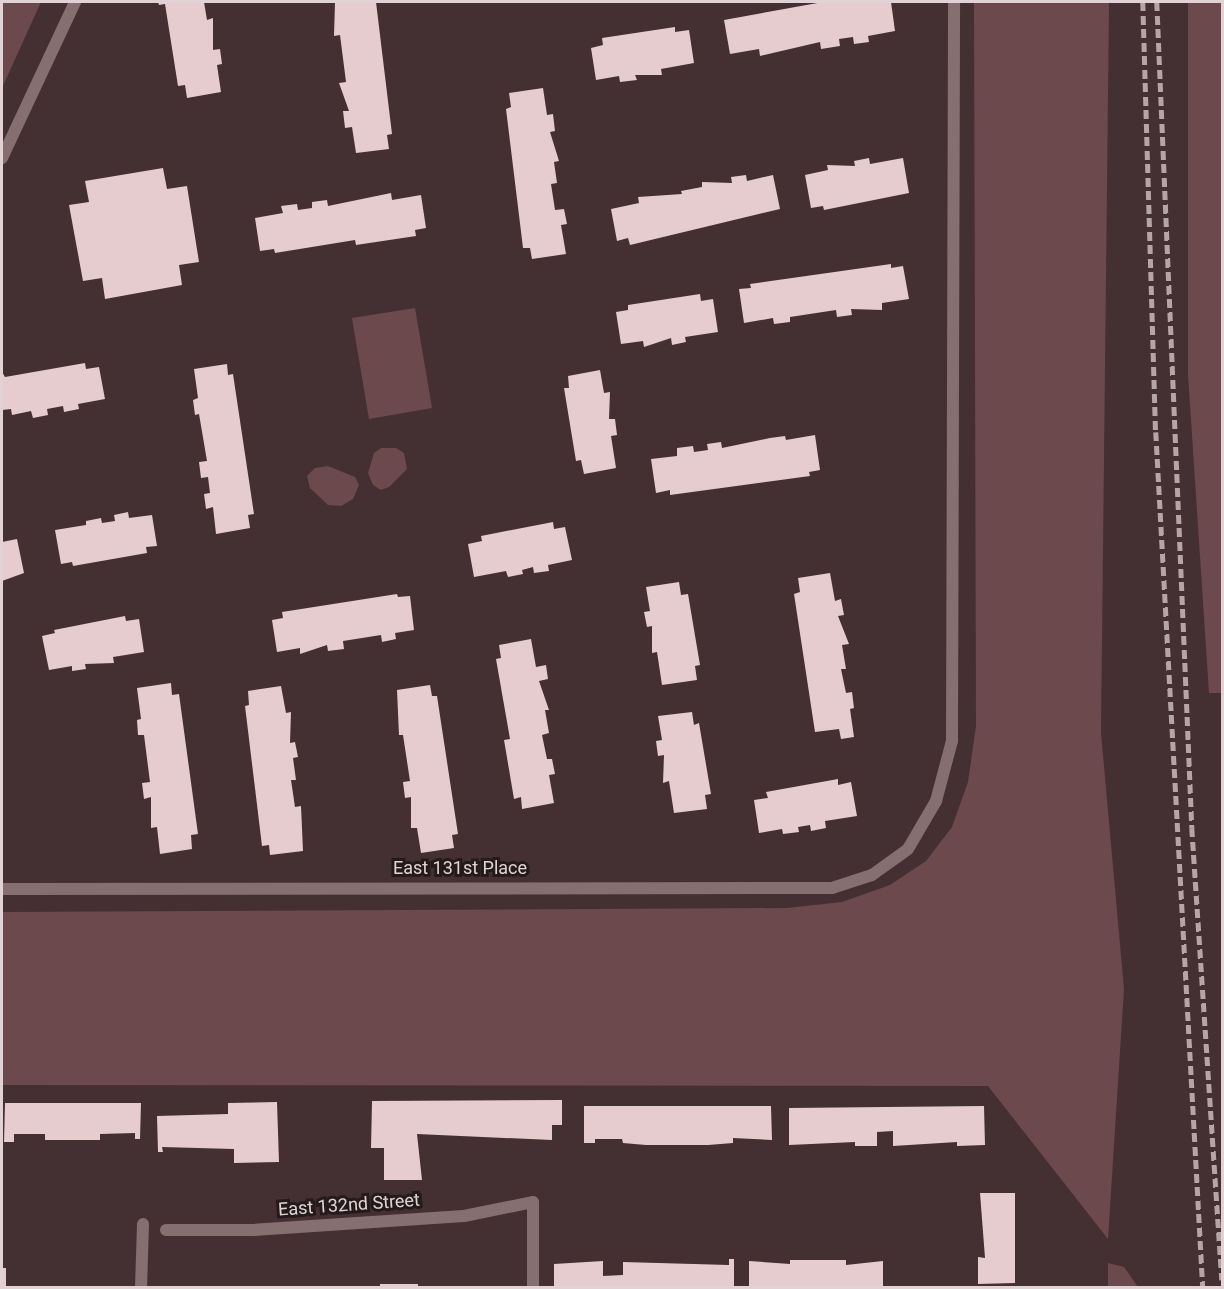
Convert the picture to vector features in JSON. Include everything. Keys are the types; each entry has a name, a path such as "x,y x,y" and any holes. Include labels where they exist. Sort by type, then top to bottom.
{"street":[{"path":"2,158 75,2"},
{"name":"East 131st Place","path":"2,889 832,888 872,875 908,849 936,801 952,741 954,2"},
{"name":"East 132nd Street","path":"166,1230 252,1230 464,1216 533,1202 533,1287"},
{"path":"141,1287 143,1224"}],"shaded area":[{"path":"2,2 41,2 2,88"},
{"path":"974,2 1109,2 1101,733 1124,989 1108,1239 988,1086 2,1085 2,912 787,908 842,902 890,885 926,861 952,827 968,782 976,726"},
{"path":"1188,2 1222,2 1222,693 1209,693 1188,374"},
{"path":"415,308 432,408 369,419 352,318"},
{"path":"381,448 396,448 404,453 407,469 389,487 381,490 373,485 368,473 374,453"},
{"path":"328,466 355,477 359,485 353,499 341,506 328,505 310,488 307,476 315,468"},
{"path":"1108,1263 1124,1267 1138,1287 1108,1287"}],"building":[{"path":"158,2 204,2 207,20 213,18 213,50 220,49 222,64 217,65 221,92 187,98 185,85 178,86 165,4 159,5"},
{"path":"335,2 376,2 392,134 387,135 389,149 356,153 352,127 345,128 343,111 349,111 339,83 346,82 340,35 334,36"},
{"path":"823,2 891,2 895,31 868,36 869,42 854,44 853,37 839,39 840,46 821,49 820,42 760,56 759,49 730,54 724,20"},
{"path":"675,27 675,32 689,30 694,63 661,69 662,75 635,75 637,80 620,82 619,76 596,80 591,48 603,45 602,38"},
{"path":"543,88 547,115 553,114 555,131 550,132 559,161 554,162 557,183 551,184 555,210 564,209 567,224 561,225 566,254 532,259 530,248 523,248 506,109 511,107 509,93"},
{"path":"869,158 870,164 903,158 909,193 824,210 823,206 811,208 805,175 828,170 827,165 855,166 854,161"},
{"path":"163,168 167,189 187,186 199,262 179,265 182,285 105,299 102,278 83,281 69,205 89,202 85,181"},
{"path":"746,175 747,181 773,175 780,209 630,245 628,238 617,241 611,209 639,203 638,197 682,194 681,191 702,187 702,182 732,183 731,177"},
{"path":"391,193 392,200 421,195 426,228 415,230 416,236 356,245 355,240 275,253 274,249 260,251 255,218 283,213 281,206 297,204 298,210 312,208 312,202 327,200 328,206"},
{"path":"891,264 891,268 903,266 909,299 882,303 882,310 851,309 852,315 837,317 836,310 790,317 790,322 774,324 773,318 744,323 739,289 751,288 750,284"},
{"path":"700,294 701,301 713,299 718,332 685,337 686,342 672,345 671,338 644,347 643,341 621,344 616,312 628,310 628,305"},
{"path":"85,363 86,369 99,367 105,399 78,404 79,409 64,412 63,406 47,409 48,415 33,418 31,411 12,415 11,409 2,410 2,372 5,377"},
{"path":"227,364 228,375 233,374 254,514 248,515 250,528 216,534 213,507 206,509 204,494 210,493 208,477 201,478 199,462 207,461 199,414 195,415 193,400 198,398 194,369"},
{"path":"600,370 604,393 610,392 609,419 615,419 617,435 611,436 616,468 584,474 581,460 576,461 564,388 569,388 568,376"},
{"path":"815,435 820,470 809,472 810,476 670,495 670,490 656,493 651,459 677,456 677,448 693,446 694,452 708,450 707,444 721,442 722,448 770,438 785,436 786,440"},
{"path":"128,512 129,518 152,515 157,546 146,547 147,553 73,566 72,562 61,564 55,530 86,525 86,521 101,518 102,523 115,521 114,515"},
{"path":"553,522 554,529 565,527 572,560 548,565 549,571 534,573 533,567 522,570 523,574 508,577 506,571 474,577 468,544 482,541 481,536"},
{"path":"17,539 24,573 2,581 2,542"},
{"path":"830,573 835,601 841,599 844,615 838,616 849,644 842,645 846,669 841,669 846,693 852,692 854,708 850,709 854,737 841,739 839,729 815,732 794,594 800,592 798,578"},
{"path":"679,582 681,595 688,594 700,665 695,666 697,680 662,685 657,652 652,653 652,626 647,627 644,612 650,611 646,587"},
{"path":"397,594 398,597 410,596 414,630 395,633 396,639 382,642 381,635 343,641 344,649 328,651 327,645 300,654 300,648 277,652 272,620 283,618 282,612"},
{"path":"125,616 126,621 139,619 144,652 113,657 114,663 85,664 86,669 72,671 72,666 49,670 42,636 55,633 54,630"},
{"path":"531,639 536,667 546,665 548,679 539,681 549,710 545,710 549,733 542,735 547,759 552,759 555,774 549,775 554,803 522,809 521,797 514,799 504,740 510,739 496,659 501,658 499,645"},
{"path":"171,683 172,695 179,694 198,834 191,835 192,849 160,854 157,827 151,828 151,797 144,799 142,783 150,782 144,735 138,735 137,720 141,719 137,688"},
{"path":"430,685 432,696 437,696 458,834 452,835 454,848 421,853 417,828 411,828 411,797 405,798 403,782 410,781 403,735 399,735 397,690"},
{"path":"281,686 286,713 291,712 290,743 295,742 298,757 293,758 296,780 291,780 295,807 301,806 303,851 270,855 269,845 262,846 245,706 249,705 248,691"},
{"path":"692,712 694,725 699,723 711,794 705,795 707,809 674,813 669,781 663,783 664,755 658,756 656,741 662,740 658,716"},
{"path":"838,779 838,785 851,782 857,816 825,821 826,828 811,831 810,825 798,827 799,832 783,834 782,829 759,833 754,800 768,798 766,792"},
{"path":"562,1100 562,1125 552,1125 552,1140 417,1134 422,1180 384,1180 384,1148 371,1148 372,1101"},
{"path":"277,1102 279,1162 234,1163 234,1149 162,1147 163,1152 158,1152 157,1116 228,1114 228,1103"},
{"path":"5,1103 141,1103 140,1139 135,1139 135,1133 100,1134 100,1140 45,1140 45,1134 14,1134 14,1142 4,1142"},
{"path":"584,1106 771,1106 772,1140 733,1138 733,1143 708,1145 646,1145 623,1143 622,1139 595,1139 595,1143 584,1143"},
{"path":"984,1106 985,1145 957,1146 957,1142 893,1146 893,1131 877,1132 877,1146 855,1146 855,1142 789,1145 789,1108"},
{"path":"980,1193 1015,1193 1015,1283 978,1284 978,1257 985,1258"},
{"path":"729,1259 734,1259 734,1288 554,1288 554,1264 603,1261 603,1276 623,1275 623,1262 729,1265"},
{"path":"790,1260 846,1260 846,1265 883,1261 883,1288 749,1288 749,1261 790,1264"},
{"path":"2,1268 6,1268 6,1288 2,1288"},
{"path":"380,1284 418,1284 418,1288 380,1288"}],"railway":[{"path":"1143,2 1156,432 1203,1288"},
{"path":"1157,2 1192,828 1222,1280"}]}
